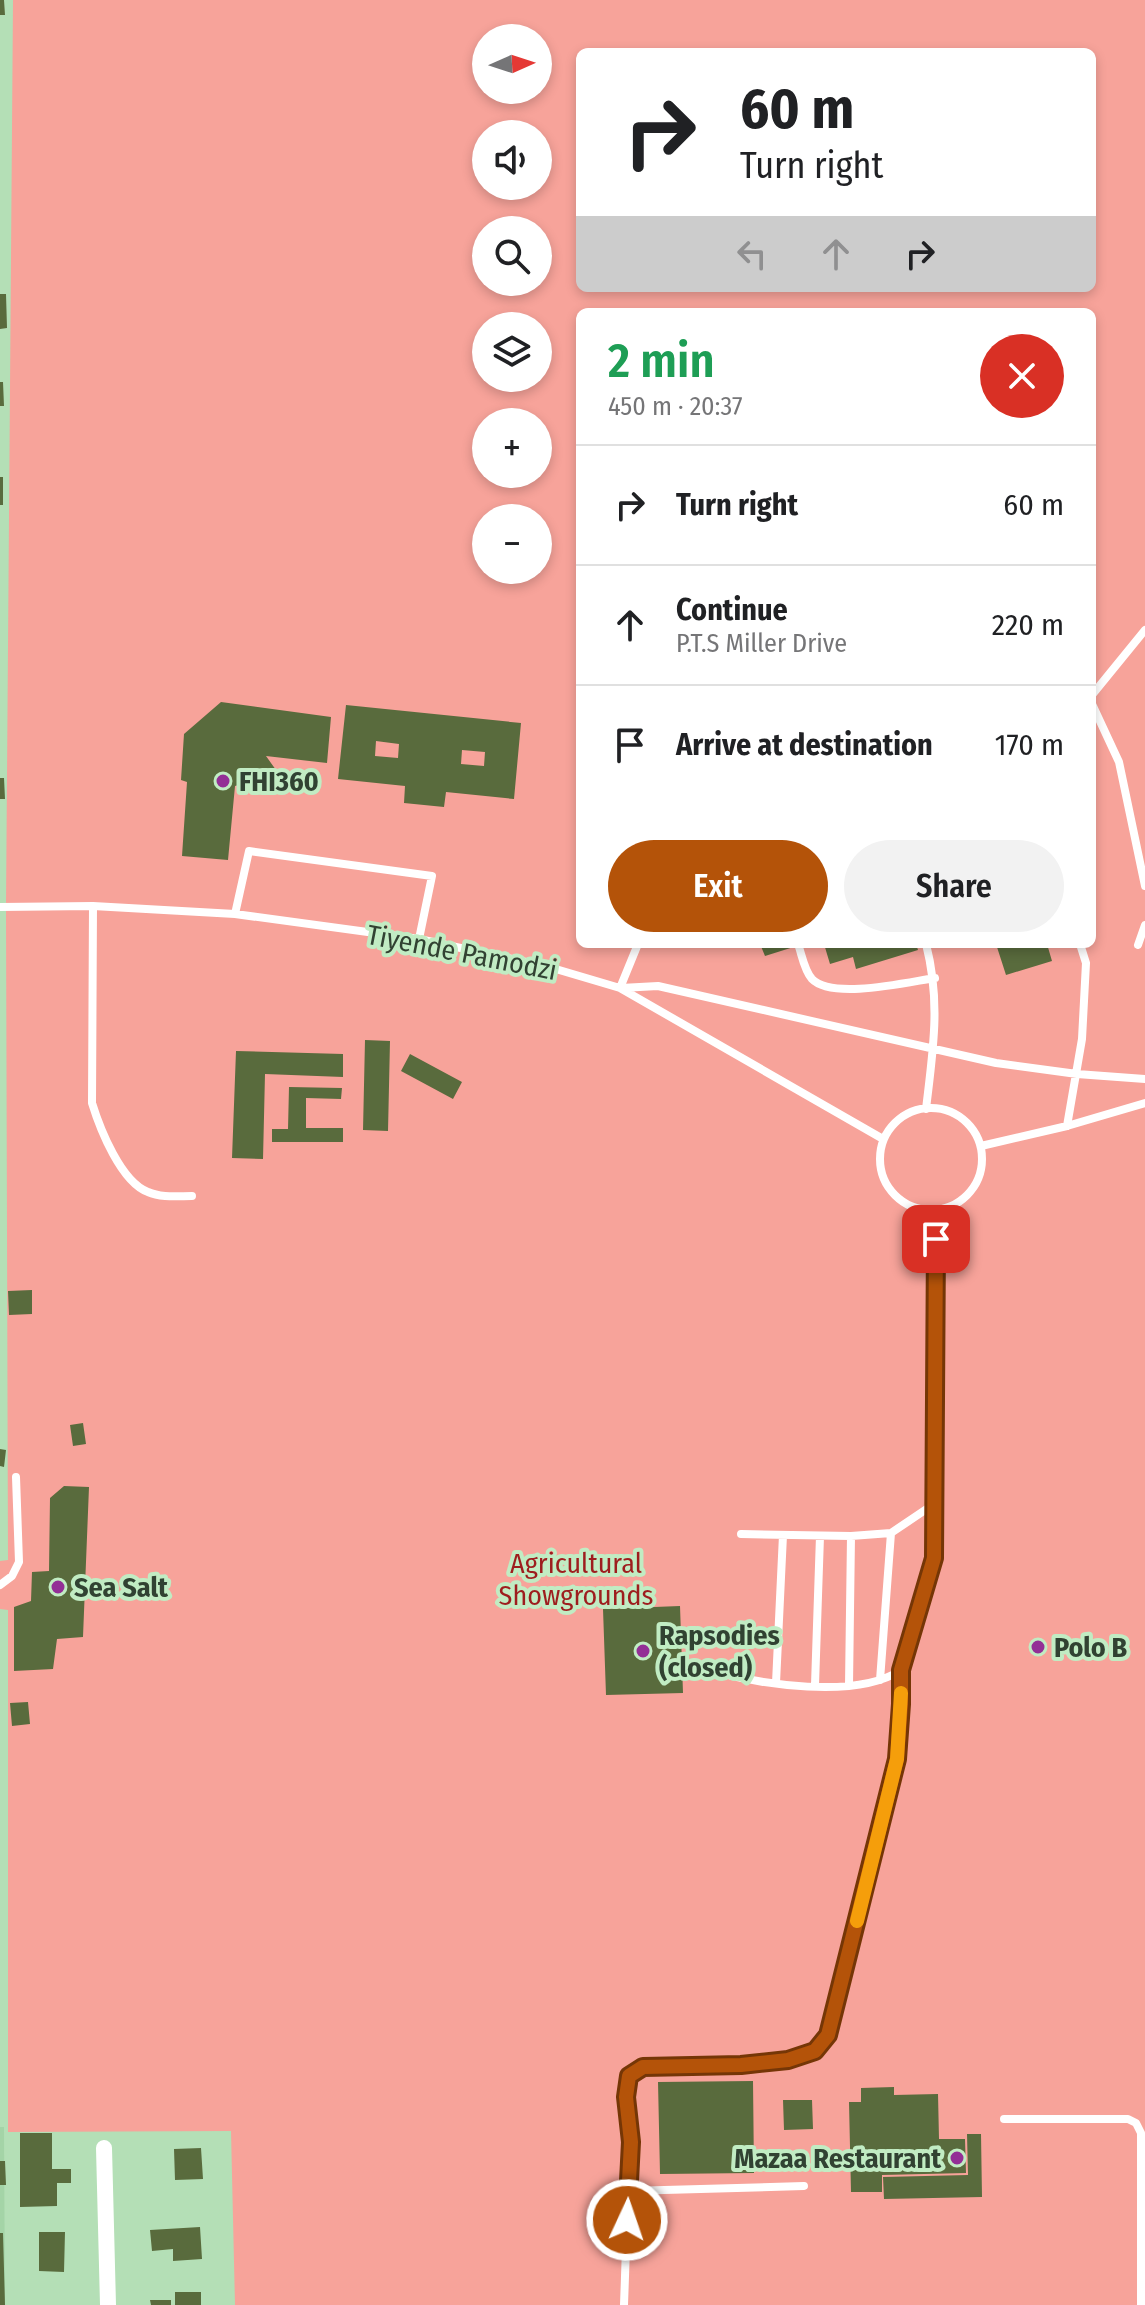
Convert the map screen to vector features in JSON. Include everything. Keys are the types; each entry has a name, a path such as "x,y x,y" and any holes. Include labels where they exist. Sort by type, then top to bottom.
{"street":[{"path":"104,2148 108,2305"}],"lane":[{"path":"1096,690 1145,630"},
{"path":"1096,713 1119,762 1145,886"},
{"path":"235,914 249,851 432,876 419,939"},
{"path":"93,906 92,1103 100,1127 117,1159 135,1184 145,1192 192,1196"},
{"name":"Tiyende Pamodzi","path":"0,907 93,906 235,914 419,939 549,967 620,988 883,1139"},
{"path":"1138,945 1145,925"},
{"path":"636,948 620,988 658,986 996,1063 1145,1079"},
{"path":"799,948 809,975 815,982 842,989 935,978"},
{"path":"926,1109 933,1047 935,978 927,948"},
{"path":"1067,1126 1077,1074 1086,963 1081,948"},
{"path":"981,1146 1067,1126 1145,1103"},
{"path":"937,1109 970,1126 981,1146 982,1168 973,1187 956,1202 925,1210 905,1204 889,1190 880,1171 883,1139 896,1121 915,1111 937,1109"},
{"path":"624,2305 631,2142 626,2097 629,2076 643,2067 741,2065 788,2060 815,2051 828,2035 897,1759 901,1670 934,1558 936,1209"},
{"path":"0,1585 12,1576 19,1562 16,1477"},
{"path":"741,1534 851,1536 891,1533 934,1504"},
{"path":"880,1680 891,1533"},
{"path":"776,1683 783,1535"},
{"path":"815,1685 820,1536"},
{"path":"849,1685 851,1536"},
{"path":"711,1671 776,1683 849,1685 880,1680 901,1670"},
{"path":"1004,2119 1128,2119 1136,2123 1141,2133 1141,2305"},
{"path":"628,2191 804,2186"}],"shaded area":[{"path":"0,2127 4,2127 5,2305 0,2305"}],"green space":[{"name":"Agricultural Showgrounds","path":"13,0 1145,0 1145,2305 235,2305 231,2131 8,2132 8,1610 0,1609 0,1561 8,1560 6,906"}],"building":[{"path":"0,0 4,0 5,15 0,15"},
{"path":"0,294 6,294 7,328 0,329"},
{"path":"0,382 3,382 4,406 0,406"},
{"path":"0,477 3,477 3,505 0,505"},
{"name":"FHI360","path":"221,702 331,717 327,763 266,756 276,770 252,790 246,783 235,786 228,860 182,856 187,782 181,780 184,734"},
{"path":"346,705 521,723 514,799 446,792 444,807 404,803 405,786 338,779","holes":["376,741 399,744 398,758 375,756","462,750 485,752 484,766 461,764"]},
{"path":"0,778 4,778 5,799 0,799"},
{"path":"762,948 790,948 765,956"},
{"path":"825,948 918,950 856,969 853,957 830,964"},
{"path":"997,948 1048,948 1052,961 1006,975"},
{"path":"365,1040 390,1041 388,1131 363,1130"},
{"path":"236,1051 343,1054 343,1077 265,1074 263,1159 232,1158"},
{"path":"410,1054 462,1082 453,1099 401,1071"},
{"path":"289,1087 342,1088 341,1099 306,1098 306,1128 343,1128 343,1142 272,1142 272,1129 288,1129"},
{"path":"32,1290 32,1314 9,1315 8,1291"},
{"path":"83,1423 86,1444 73,1446 70,1425"},
{"path":"0,1449 6,1450 4,1467 0,1466"},
{"name":"Sea Salt","path":"64,1486 89,1487 83,1637 57,1639 53,1669 14,1671 14,1607 31,1601 32,1572 49,1571 50,1498"},
{"name":"Rapsodies (closed)","path":"680,1606 683,1693 606,1695 603,1609"},
{"path":"28,1702 30,1724 12,1726 10,1703"},
{"path":"753,2081 754,2173 660,2174 658,2082"},
{"path":"894,2087 894,2095 938,2094 939,2139 965,2139 966,2173 882,2175 882,2192 851,2192 849,2102 861,2102 861,2088"},
{"path":"783,2100 812,2100 813,2129 784,2130"},
{"path":"20,2133 52,2133 52,2169 71,2169 71,2183 57,2183 57,2206 20,2207"},
{"path":"967,2134 981,2134 982,2197 884,2199 883,2177 968,2175"},
{"path":"201,2148 203,2179 175,2180 174,2149"},
{"path":"0,2161 5,2161 6,2185 0,2185"},
{"path":"200,2227 202,2259 173,2261 173,2249 152,2251 150,2230"},
{"path":"39,2232 65,2232 64,2272 39,2271"},
{"path":"0,2233 3,2233 5,2305 0,2305"},
{"path":"175,2292 201,2292 201,2305 175,2305"},
{"path":"150,2300 171,2300 171,2305 151,2305"}],"slow traffic":[{"path":"857,1921 897,1759 901,1693"}],"place":[{"name":"FHI360","path":"223,781"},
{"name":"Sea Salt","path":"58,1587"},
{"name":"Polo B","path":"1038,1647"},
{"name":"Rapsodies (closed)","path":"643,1651"},
{"name":"Mazaa Restaurant","path":"957,2158"}],"route":[{"path":"627,2220 631,2142 626,2097 629,2076 643,2067 741,2065 788,2060 815,2051 828,2035 897,1759 901,1670 934,1558 936,1239"}]}
